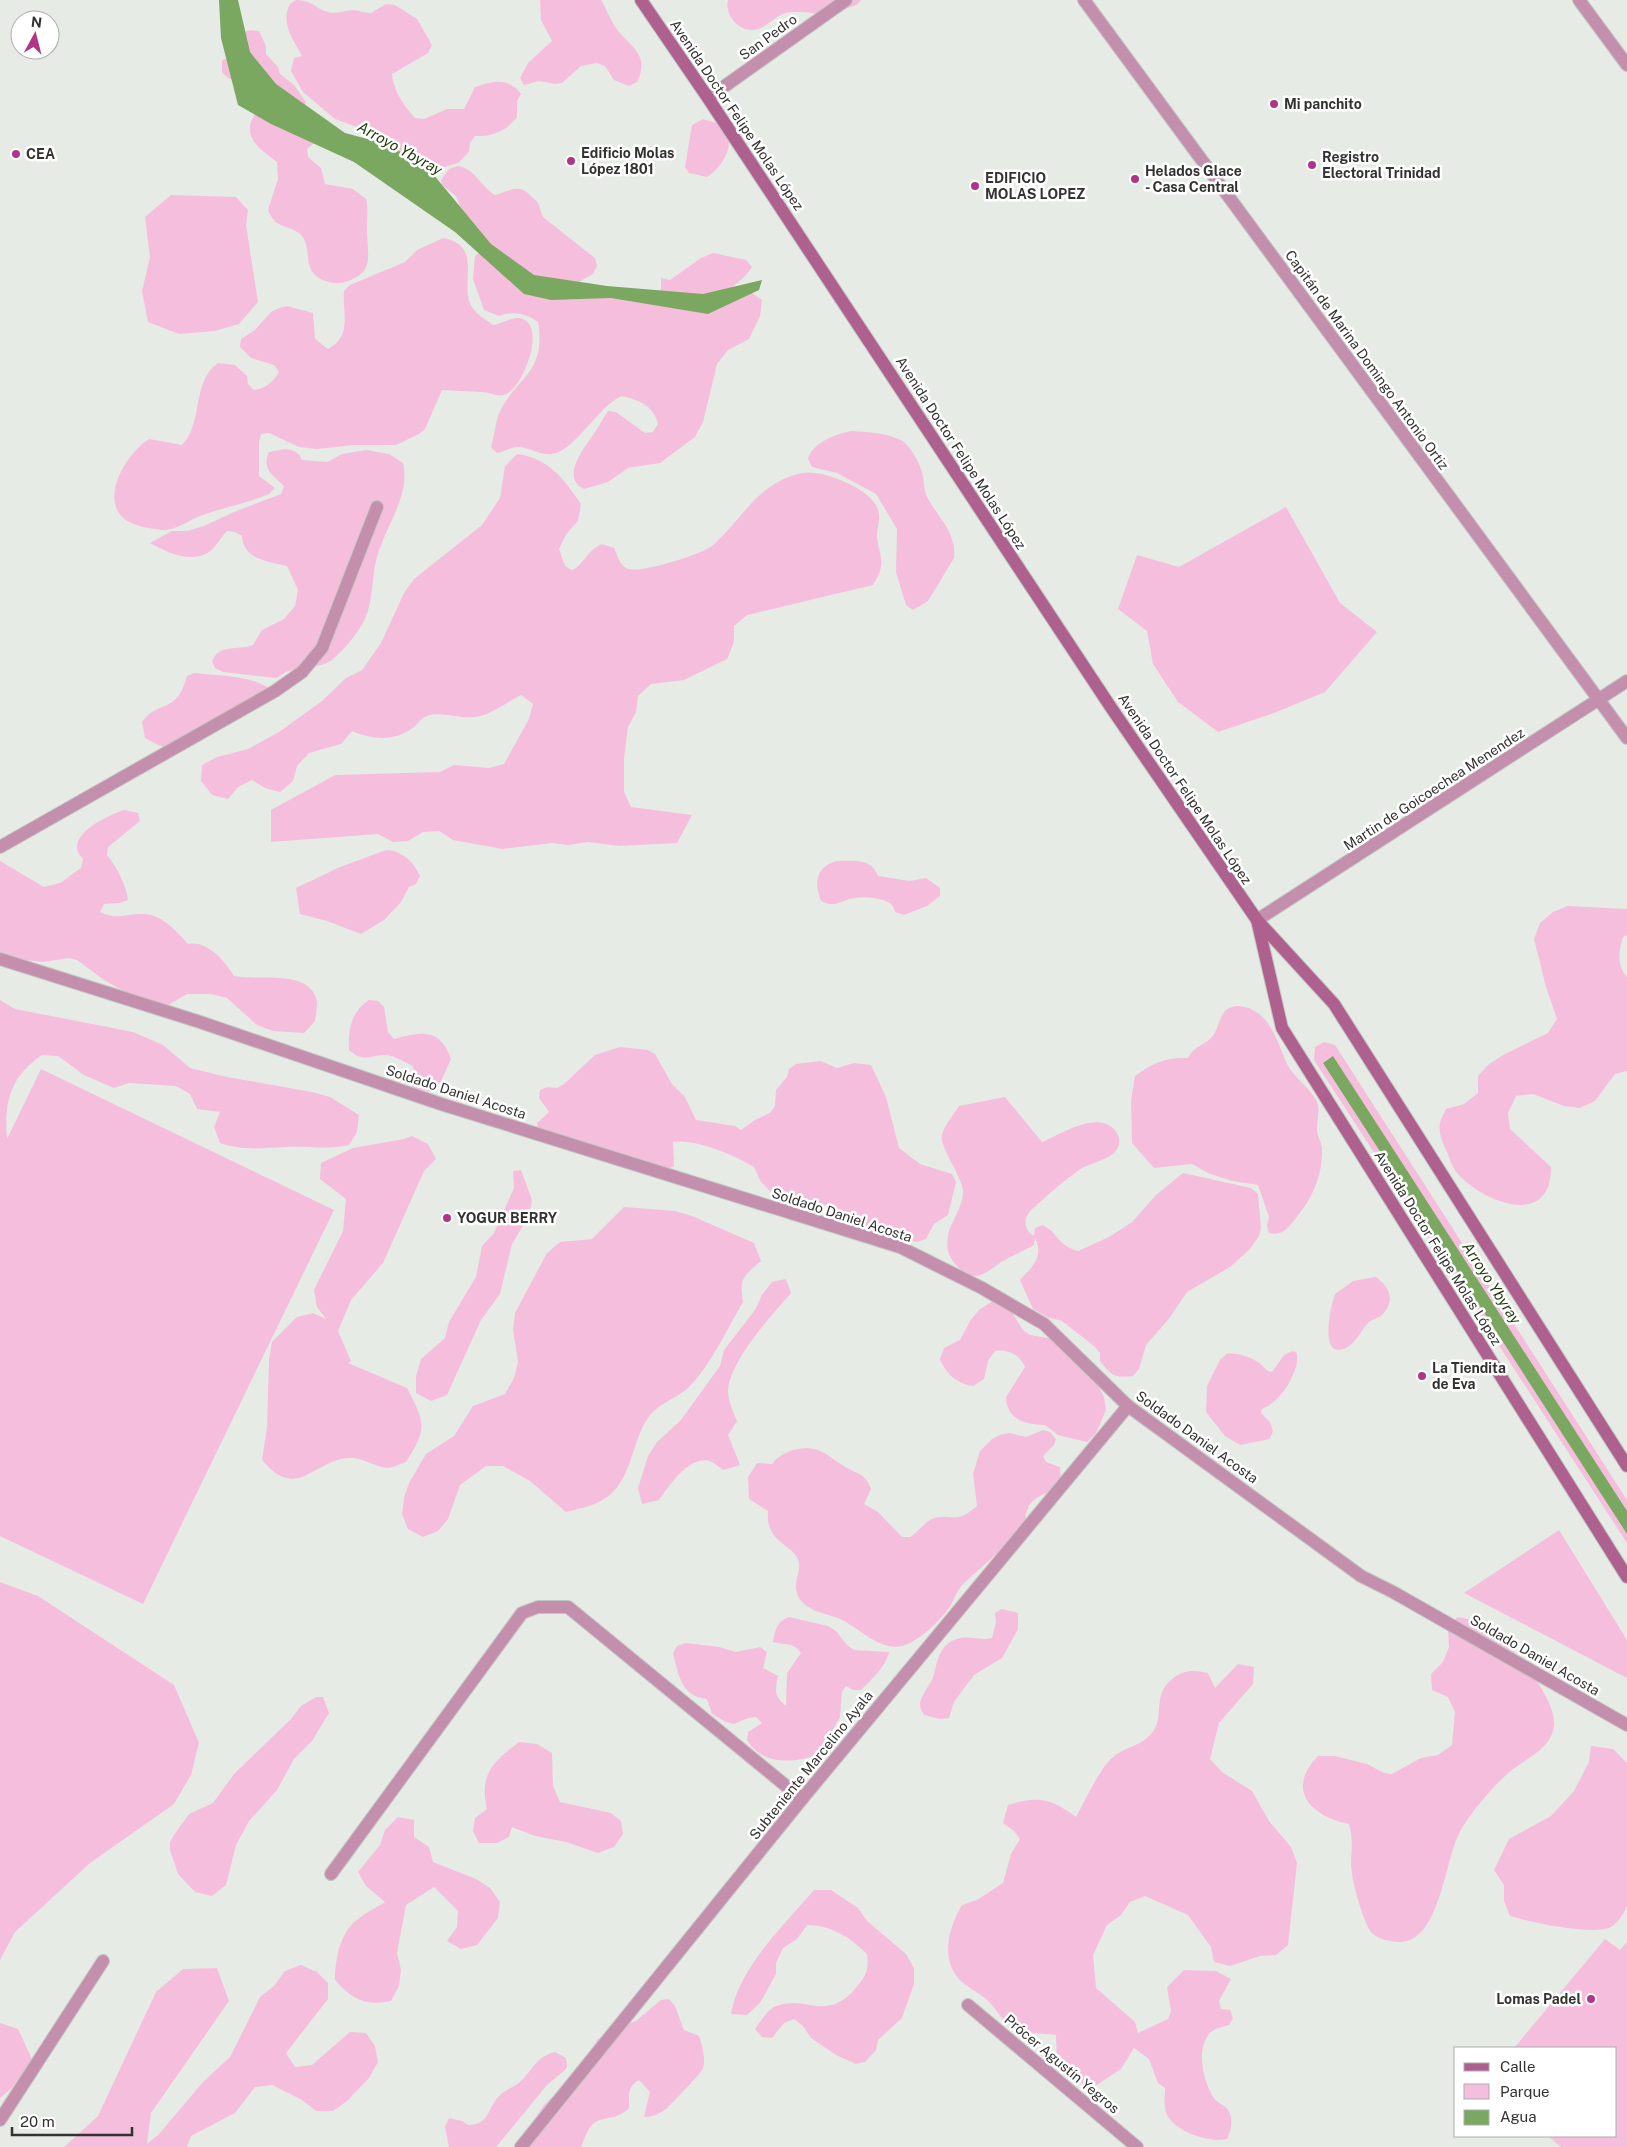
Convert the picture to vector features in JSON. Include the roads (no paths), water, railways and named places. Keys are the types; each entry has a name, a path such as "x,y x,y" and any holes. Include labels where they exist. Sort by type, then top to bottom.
{"main road":[{"name":"Avenida Doctor Felipe Molas López","path":"641,0 708,98 1112,709 1257,920 1334,1004 1627,1466"},
{"name":"Avenida Doctor Felipe Molas López","path":"1257,920 1282,1028 1627,1577"}],"street":[{"name":"San Pedro","path":"708,98 846,0"},
{"name":"Capitán de Marina Domingo Antonio Ortiz","path":"1084,0 1627,738"},
{"path":"1579,0 1627,65"},
{"path":"0,847 275,691 302,672 322,648 377,507"},
{"name":"Martin de Goicoechea Menendez","path":"1257,920 1627,681"},
{"name":"Soldado Daniel Acosta","path":"0,959 200,1022 440,1104 900,1247 982,1288 1044,1324 1128,1406 1360,1576 1393,1592 1627,1725"},
{"name":"Subteniente Marcelino Ayala","path":"521,2147 802,1798 1128,1406"},
{"path":"331,1874 522,1613 538,1607 568,1607 802,1798"},
{"path":"0,2120 103,1961"},
{"name":"Prócer Agustín Yegros","path":"968,2005 1137,2147"}],"water":[{"path":"219,0 238,0 250,52 276,84 345,133 390,145 433,174 491,244 534,275 607,286 703,294 762,280 759,290 708,314 611,298 551,300 524,294 455,232 354,162 271,124 238,105 221,38"},
{"path":"1333,1056 1627,1511 1627,1534 1323,1063"}],"place":[{"name":"Mi panchito","path":"1274,104"},
{"name":"CEA","path":"16,154"},
{"name":"Edificio Molas López 1801","path":"571,161"},
{"name":"Registro Electoral Trinidad","path":"1312,165"},
{"name":"Helados Glace - Casa Central","path":"1135,179"},
{"name":"EDIFICIO MOLAS LOPEZ","path":"975,186"},
{"name":"YOGUR BERRY","path":"447,1218"},
{"name":"La Tiendita de Eva","path":"1422,1376"},
{"name":"Lomas Padel","path":"1591,1999"}],"water label":[{"name":"Arroyo Ybyray","path":"400,148"},
{"name":"Arroyo Ybyray","path":"1492,1283"}]}
